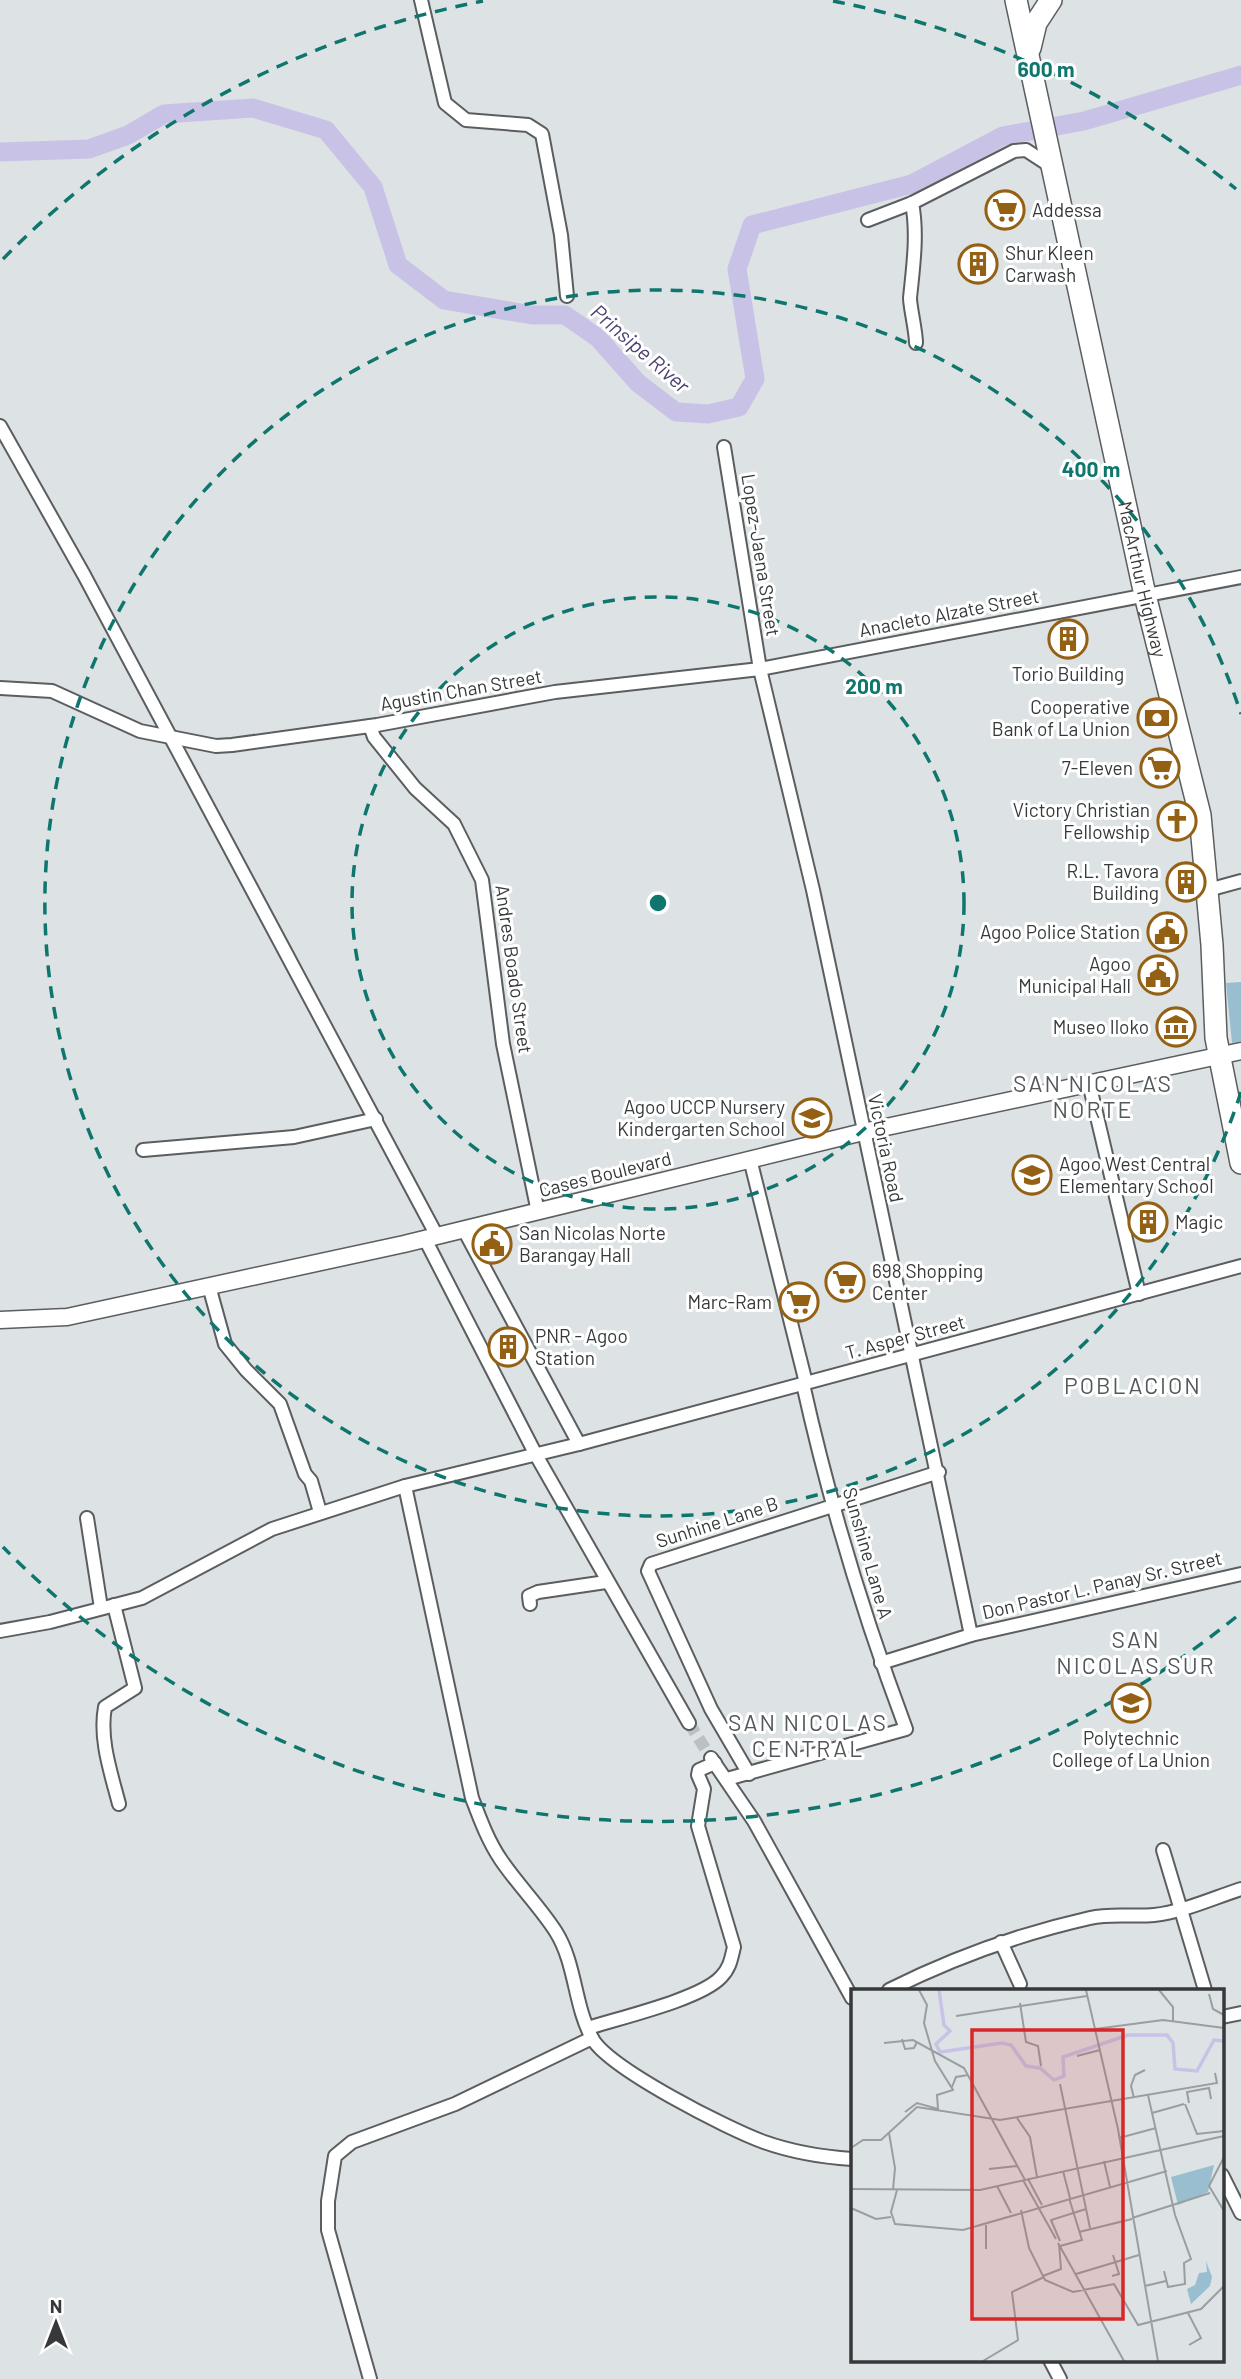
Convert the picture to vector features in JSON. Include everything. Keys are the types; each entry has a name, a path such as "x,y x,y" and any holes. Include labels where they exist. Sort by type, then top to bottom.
{"highway":[{"name":"MacArthur Highway","path":"1016,0 1145,594 1200,815 1208,890 1218,1055 1241,1163"},
{"path":"1029,61 1036,23 1051,0"}],"street":[{"path":"421,0 445,103 466,120 528,125 542,134 561,234 567,296"},
{"path":"868,220 912,203 1014,151 1026,150 1051,160"},
{"path":"912,203 915,216 911,260 915,276 910,302 916,343"},
{"path":"0,426 376,1119 536,1455 689,1723"},
{"name":"Lopez-Jaena Street","path":"723,447 760,669"},
{"name":"Anacleto Alzate Street","path":"760,669 1241,577"},
{"name":"Agustin Chan Street","path":"0,688 52,691 140,731 224,746 370,726 555,692 760,669"},
{"name":"Victoria Road","path":"760,669 813,890 910,1355 939,1472 971,1635"},
{"name":"Andres Boado Street","path":"370,726 374,737 415,788 454,824 482,880 503,1044 538,1212"},
{"path":"1208,890 1241,881"},
{"name":"Cases Boulevard","path":"0,1320 67,1317 431,1238 863,1132 1241,1051"},
{"path":"1088,1083 1139,1294"},
{"path":"143,1150 294,1137 376,1119"},
{"name":"Sunshine Lane A","path":"749,1774 906,1729 881,1663 834,1503 750,1159"},
{"path":"464,1230 579,1444"},
{"name":"T. Asper Street","path":"0,1631 142,1598 272,1529 405,1486 579,1444 1241,1266"},
{"path":"209,1286 225,1344 280,1404 305,1474 311,1481 320,1512"},
{"name":"Sunhine Lane B","path":"749,1774 711,1709 648,1571 651,1564 834,1503 939,1472"},
{"path":"405,1486 472,1798 487,1835 501,1859 557,1934 570,1963 590,2033 607,2057 735,2129 764,2142 802,2152 851,2159"},
{"path":"87,1518 108,1606 135,1688 105,1707 103,1717 107,1757 119,1804"},
{"name":"Don Pastor L. Panay Sr. Street","path":"881,1663 971,1635 1241,1574"},
{"path":"530,1604 529,1596 538,1592 607,1582"},
{"path":"370,2379 328,2230 328,2201 335,2156 352,2143 455,2104 590,2033 670,2003 720,1979 730,1965 734,1947 698,1826 704,1789 698,1774 699,1770 713,1760 727,1779 851,1996"},
{"path":"727,1779 749,1774"},
{"path":"1163,1850 1178,1910 1205,1989"},
{"path":"891,1989 958,1957 1001,1942 1092,1917 1154,1915 1178,1910 1241,1889"},
{"path":"1001,1942 1020,1984"},
{"path":"1224,2179 1241,2213"},
{"path":"1051,2362 1060,2379"}],"shaded area":[{"path":"1241,982 1241,1041 1232,1043 1226,983"}],"waterway":[{"name":"Prinsipe River","path":"0,152 89,149 128,135 164,114 253,108 326,130 373,187 398,265 444,300 532,315 565,315 598,338 638,383 676,412 708,414 739,407 755,379 737,269 752,225 912,184 1003,136 1084,121 1241,75"}],"tunnel":[{"path":"689,1723 711,1758"}],"place":[{"name":"Addessa","path":"1005,210"},
{"name":"Shur Kleen Carwash","path":"978,264"},
{"name":"Torio Building","path":"1068,639"},
{"name":"Cooperative Bank of La Union","path":"1157,718"},
{"name":"7-Eleven","path":"1160,768"},
{"name":"Victory Christian Fellowship","path":"1177,821"},
{"name":"R.L. Tavora Building","path":"1186,882"},
{"name":"Agoo Police Station","path":"1167,932"},
{"name":"Agoo Municipal Hall","path":"1158,975"},
{"name":"Museo Iloko","path":"1176,1027"},
{"name":"Agoo UCCP Nursery Kindergarten School","path":"812,1118"},
{"name":"Agoo West Central Elementary School","path":"1032,1175"},
{"name":"Magic","path":"1148,1222"},
{"name":"San Nicolas Norte Barangay Hall","path":"492,1244"},
{"name":"698 Shopping Center","path":"845,1282"},
{"name":"Marc-Ram","path":"799,1302"},
{"name":"PNR - Agoo Station","path":"508,1347"},
{"name":"Polytechnic College of La Union","path":"1131,1703"}],"district":[{"name":"SAN NICOLAS NORTE","path":"1093,1097"},
{"name":"POBLACION","path":"1133,1386"},
{"name":"SAN NICOLAS SUR","path":"1136,1653"},
{"name":"SAN NICOLAS CENTRAL","path":"808,1736"}]}
